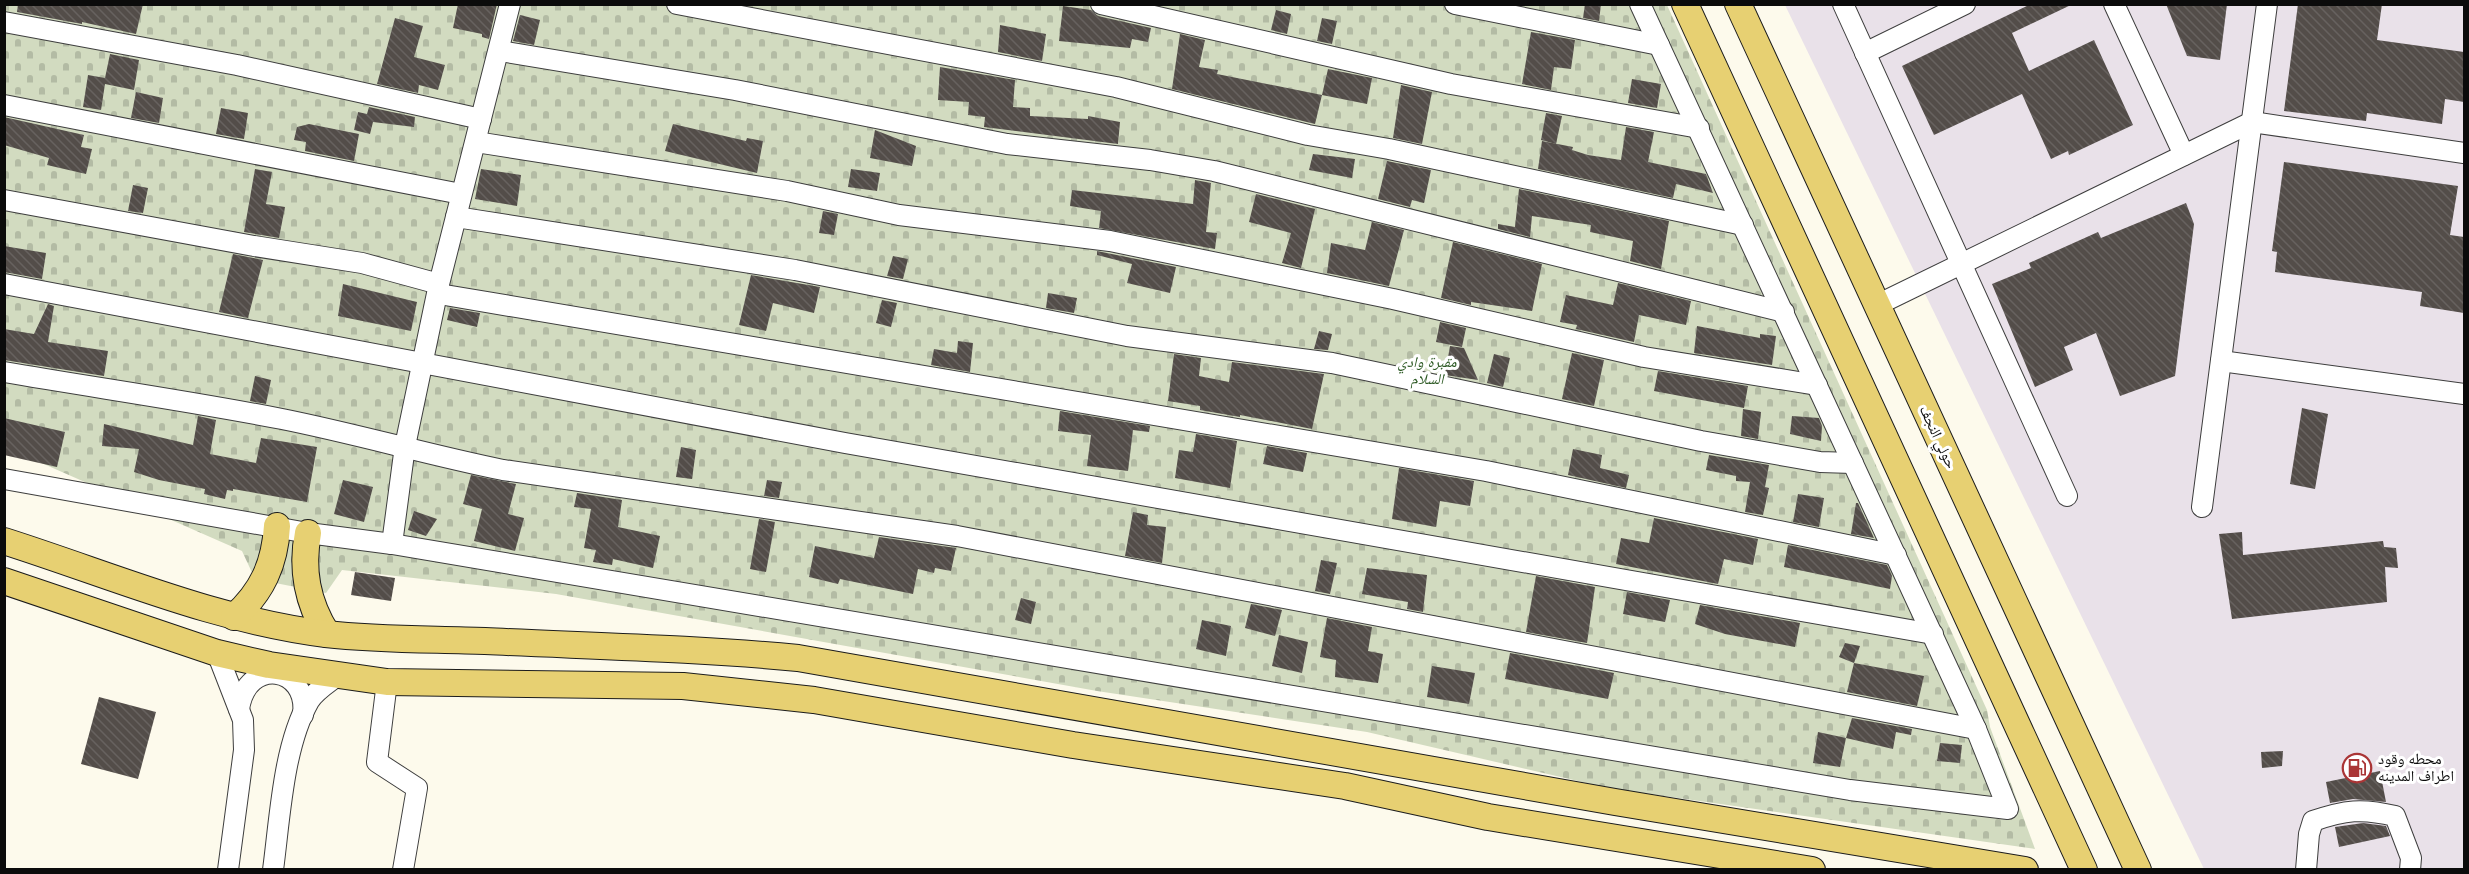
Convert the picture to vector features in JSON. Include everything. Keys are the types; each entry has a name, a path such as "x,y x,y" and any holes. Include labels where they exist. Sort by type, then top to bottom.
{"main road":[{"path":"1685,4 2084,870"},
{"name":"حولي النجف","path":"1738,4 2138,870"},
{"path":"234,617 247,605 266,577 274,552 277,526"},
{"path":"308,533 304,550 306,585 311,603 327,634"},
{"path":"5,541 181,602 234,617 327,634 684,649 798,658 1615,802 2025,870"},
{"path":"4,581 218,653 337,676 387,682 683,686 814,700 1073,745 1345,786 1488,817 1812,870"},
{"path":"607,647 619,662 619,671 615,680 607,686"},
{"path":"683,686 678,681 673,667 678,654 684,649"},
{"path":"2062,870 2068,862 2072,843"}],"street":[{"path":"392,544 405,446 422,364 461,194 500,51 510,4"},
{"path":"677,4 1116,87 1308,135 1389,149 1743,225"},
{"path":"1101,4 1451,84 1699,128"},
{"path":"1455,4 1659,45"},
{"path":"4,479 308,533 392,544 1850,790 2008,809 1976,729 1933,634 1640,4"},
{"path":"1843,4 2067,496"},
{"path":"1865,53 1965,4"},
{"path":"2114,4 2184,155"},
{"path":"2202,507 2267,4"},
{"path":"4,22 237,65 481,119"},
{"path":"500,51 735,90 1007,144 1150,160 1214,171 1784,312"},
{"path":"4,105 461,194"},
{"path":"1877,305 2252,122 2464,153"},
{"path":"476,142 787,191 899,215 1110,241 1393,299 1644,357 1817,385"},
{"path":"4,200 254,246 362,263 439,289 1486,471 1896,555"},
{"path":"456,218 795,270 1127,336 1332,363 1701,441 1820,462 1853,463"},
{"path":"4,284 904,453 1933,634"},
{"path":"2221,361 2464,394"},
{"path":"4,372 282,419 405,446 429,455 503,470 957,536 1976,729"},
{"path":"218,653 243,720 244,750 228,870"},
{"path":"239,709 241,696 249,683 259,674 282,674 300,689 304,702 303,717"},
{"path":"273,870 286,779 303,717 310,699 337,676"},
{"path":"387,682 376,762 417,788 403,870"},
{"path":"2306,870 2309,834 2313,821 2336,813 2361,809 2395,816 2411,858 2410,870"}],"shaded area":[{"path":"1785,5 2464,5 2464,869 2204,869"}],"green space":[{"name":"مقبرة وادي السلام","path":"5,5 1667,5 1987,710 1990,727 2035,849 1608,788 1367,732 1097,691 556,594 342,570 326,593 255,579 242,551 5,447"}],"building":[{"path":"18,4 143,4 136,34 82,22 82,24 17,12"},
{"path":"458,4 497,4 489,39 482,37 482,34 453,28"},
{"path":"1585,4 1601,4 1599,21 1583,18"},
{"path":"2031,4 2073,4 2012,33 2029,71 2094,40 2133,125 2069,155 2068,151 2051,159 2022,94 1934,135 1902,66"},
{"path":"2166,4 2227,4 2220,60 2187,56"},
{"path":"2298,4 2382,4 2377,40 2464,52 2464,102 2445,99 2442,124 2367,113 2366,121 2284,111"},
{"path":"1063,6 1091,10 1098,16 1151,28 1148,42 1132,39 1130,48 1059,41"},
{"path":"1276,10 1291,14 1287,34 1271,30"},
{"path":"520,15 540,20 534,45 513,41"},
{"path":"395,18 423,26 414,57 445,65 438,90 419,85 418,93 377,84"},
{"path":"1322,18 1337,21 1332,44 1317,41"},
{"path":"1000,25 1046,34 1042,61 998,52"},
{"path":"1531,32 1575,40 1571,69 1554,67 1551,90 1522,84"},
{"path":"1180,34 1205,40 1199,67 1218,70 1217,74 1322,95 1315,124 1172,89"},
{"path":"110,54 139,60 134,90 105,84 101,110 83,107 88,75 105,78"},
{"path":"940,67 1015,80 1013,107 1030,108 1030,116 1088,119 1088,116 1120,122 1118,144 984,127 985,117 968,115 969,102 938,100"},
{"path":"1328,69 1372,78 1367,104 1322,95"},
{"path":"1632,79 1661,84 1657,108 1628,103"},
{"path":"1401,85 1432,92 1422,144 1393,138"},
{"path":"136,92 163,98 159,123 131,118"},
{"path":"369,107 415,117 414,127 373,122 370,134 354,130 358,112 367,114"},
{"path":"221,108 248,113 244,139 216,134"},
{"path":"1546,113 1562,116 1556,144 1541,140"},
{"path":"4,117 84,135 81,147 92,149 86,174 47,165 49,158 4,145"},
{"path":"309,124 359,134 354,161 305,151 306,142 294,140 297,127"},
{"path":"673,124 746,141 747,138 763,141 757,173 665,151"},
{"path":"1626,127 1654,132 1648,162 1706,174 1713,193 1676,184 1673,198 1538,169 1542,141 1573,147 1572,150 1588,155 1621,160"},
{"path":"875,130 916,146 912,166 870,158"},
{"path":"1313,154 1355,159 1352,178 1309,170"},
{"path":"1387,161 1431,170 1424,203 1412,200 1410,207 1378,199"},
{"path":"2284,162 2458,186 2450,235 2464,237 2464,313 2420,306 2422,292 2275,272 2277,252 2272,251"},
{"path":"255,169 272,172 266,204 285,207 279,238 244,232"},
{"path":"481,169 521,175 517,206 475,199"},
{"path":"851,169 880,173 877,191 848,187"},
{"path":"1195,180 1211,183 1206,232 1217,233 1215,249 1099,228 1101,211 1070,206 1072,190 1193,204"},
{"path":"133,185 148,188 143,213 128,211"},
{"path":"1519,189 1669,221 1661,269 1630,261 1633,241 1590,232 1591,225 1532,216 1530,237 1498,229 1498,224 1515,227"},
{"path":"1256,194 1315,209 1301,268 1282,263 1291,233 1249,222"},
{"path":"2186,203 2194,224 2175,376 2120,396 2096,333 2064,347 2073,370 2035,387 1992,284 2031,268 2029,263 2098,232 2101,238"},
{"path":"823,211 838,214 834,235 819,233"},
{"path":"1372,222 1404,230 1389,286 1327,273 1331,243 1365,250"},
{"path":"1453,242 1542,264 1532,311 1471,302 1471,305 1441,298"},
{"path":"4,246 46,253 42,279 4,272"},
{"path":"1097,251 1176,267 1170,293 1127,283 1132,264 1097,255"},
{"path":"233,254 263,260 248,318 219,312"},
{"path":"893,256 908,259 903,279 887,276"},
{"path":"751,275 820,287 814,313 773,303 766,331 739,325"},
{"path":"1618,283 1691,301 1686,325 1639,315 1634,342 1576,329 1577,325 1560,322 1566,295 1613,305"},
{"path":"343,284 417,302 411,331 338,316"},
{"path":"1048,293 1077,298 1074,313 1046,308"},
{"path":"882,300 897,303 891,327 876,323"},
{"path":"48,304 54,306 48,342 108,351 104,376 4,360 4,329 34,334"},
{"path":"450,308 480,313 477,327 447,320"},
{"path":"1440,322 1466,328 1462,347 1436,342"},
{"path":"1697,326 1760,338 1760,334 1776,336 1772,365 1694,353"},
{"path":"1319,331 1332,334 1328,350 1314,349"},
{"path":"958,341 973,343 970,372 931,365 934,349 957,353"},
{"path":"1450,346 1464,348 1478,380 1445,375"},
{"path":"1572,353 1604,360 1594,406 1562,399"},
{"path":"1174,354 1201,358 1199,376 1229,382 1232,362 1324,374 1312,429 1200,410 1200,406 1168,401"},
{"path":"1494,354 1510,358 1503,387 1487,383"},
{"path":"1658,371 1748,386 1744,408 1654,391"},
{"path":"255,376 271,380 266,404 250,401"},
{"path":"2302,408 2328,414 2315,489 2290,484"},
{"path":"1743,409 1761,412 1758,439 1741,436"},
{"path":"1060,411 1150,426 1149,432 1133,430 1128,471 1087,466 1091,435 1058,431"},
{"path":"198,416 216,420 210,454 256,463 261,438 317,447 307,502 233,489 233,491 227,490 225,499 204,494 205,489 159,480 134,472 139,449 102,446 104,424 193,445"},
{"path":"1792,416 1819,418 1822,426 1821,441 1790,434"},
{"path":"4,418 65,432 57,467 4,455"},
{"path":"1196,434 1237,441 1230,488 1175,478 1179,450 1193,452"},
{"path":"1267,446 1307,453 1303,472 1263,464"},
{"path":"681,447 696,450 692,479 676,477"},
{"path":"1573,449 1602,455 1600,468 1629,475 1626,488 1568,475"},
{"path":"1709,455 1769,465 1765,487 1769,488 1763,515 1745,512 1750,482 1736,481 1736,476 1706,470"},
{"path":"1399,468 1474,481 1470,506 1440,501 1436,527 1392,519"},
{"path":"471,475 516,484 508,514 524,518 515,551 474,541 482,509 463,504"},
{"path":"343,480 373,487 364,522 334,514"},
{"path":"767,480 782,482 779,498 764,496"},
{"path":"577,493 622,500 618,527 660,536 653,568 613,559 612,565 593,562 596,550 584,548 591,509 574,507"},
{"path":"1798,494 1824,498 1819,527 1793,522"},
{"path":"1856,503 1858,503 1874,538 1851,534"},
{"path":"414,511 437,519 426,536 408,530"},
{"path":"1133,512 1148,515 1147,525 1166,527 1162,563 1125,556"},
{"path":"1654,518 1758,539 1753,565 1724,559 1718,584 1616,564 1621,538 1649,543"},
{"path":"759,519 775,522 766,572 750,569"},
{"path":"2242,532 2243,555 2383,541 2384,547 2396,548 2398,568 2385,567 2387,602 2232,619 2219,534"},
{"path":"879,537 956,548 951,571 935,568 934,573 918,569 913,594 840,579 838,584 809,577 815,546 874,558"},
{"path":"1788,545 1887,565 1892,576 1890,589 1784,567"},
{"path":"1321,560 1337,563 1330,594 1315,591"},
{"path":"1367,568 1427,575 1423,612 1407,609 1408,602 1362,594"},
{"path":"355,572 395,578 391,601 351,595"},
{"path":"1536,576 1595,587 1587,643 1526,632"},
{"path":"1627,592 1670,600 1665,622 1623,614"},
{"path":"1021,598 1036,602 1031,624 1015,620"},
{"path":"1251,604 1282,610 1275,636 1245,628"},
{"path":"1700,605 1800,623 1795,647 1725,634 1695,624"},
{"path":"1327,618 1372,627 1368,651 1383,654 1378,683 1335,677 1336,660 1320,657"},
{"path":"1202,620 1231,626 1226,656 1196,649"},
{"path":"1279,635 1308,642 1302,673 1272,666"},
{"path":"1845,643 1860,646 1854,663 1839,657"},
{"path":"1510,653 1614,673 1608,699 1505,679"},
{"path":"1854,663 1924,676 1917,706 1847,692"},
{"path":"1432,666 1475,673 1469,704 1427,697"},
{"path":"99,697 156,712 138,779 81,764"},
{"path":"1852,718 1912,729 1911,735 1896,732 1893,749 1846,738"},
{"path":"1818,732 1846,738 1840,767 1813,763"},
{"path":"1940,743 1962,745 1960,763 1937,761"},
{"path":"2283,751 2282,766 2262,768 2261,752"},
{"path":"2380,771 2386,802 2353,799 2330,803 2326,782"},
{"path":"2363,823 2386,826 2390,836 2339,847 2335,827"}],"place":[{"name":"محطه وقود اطراف المدينه","path":"2357,768"}]}
